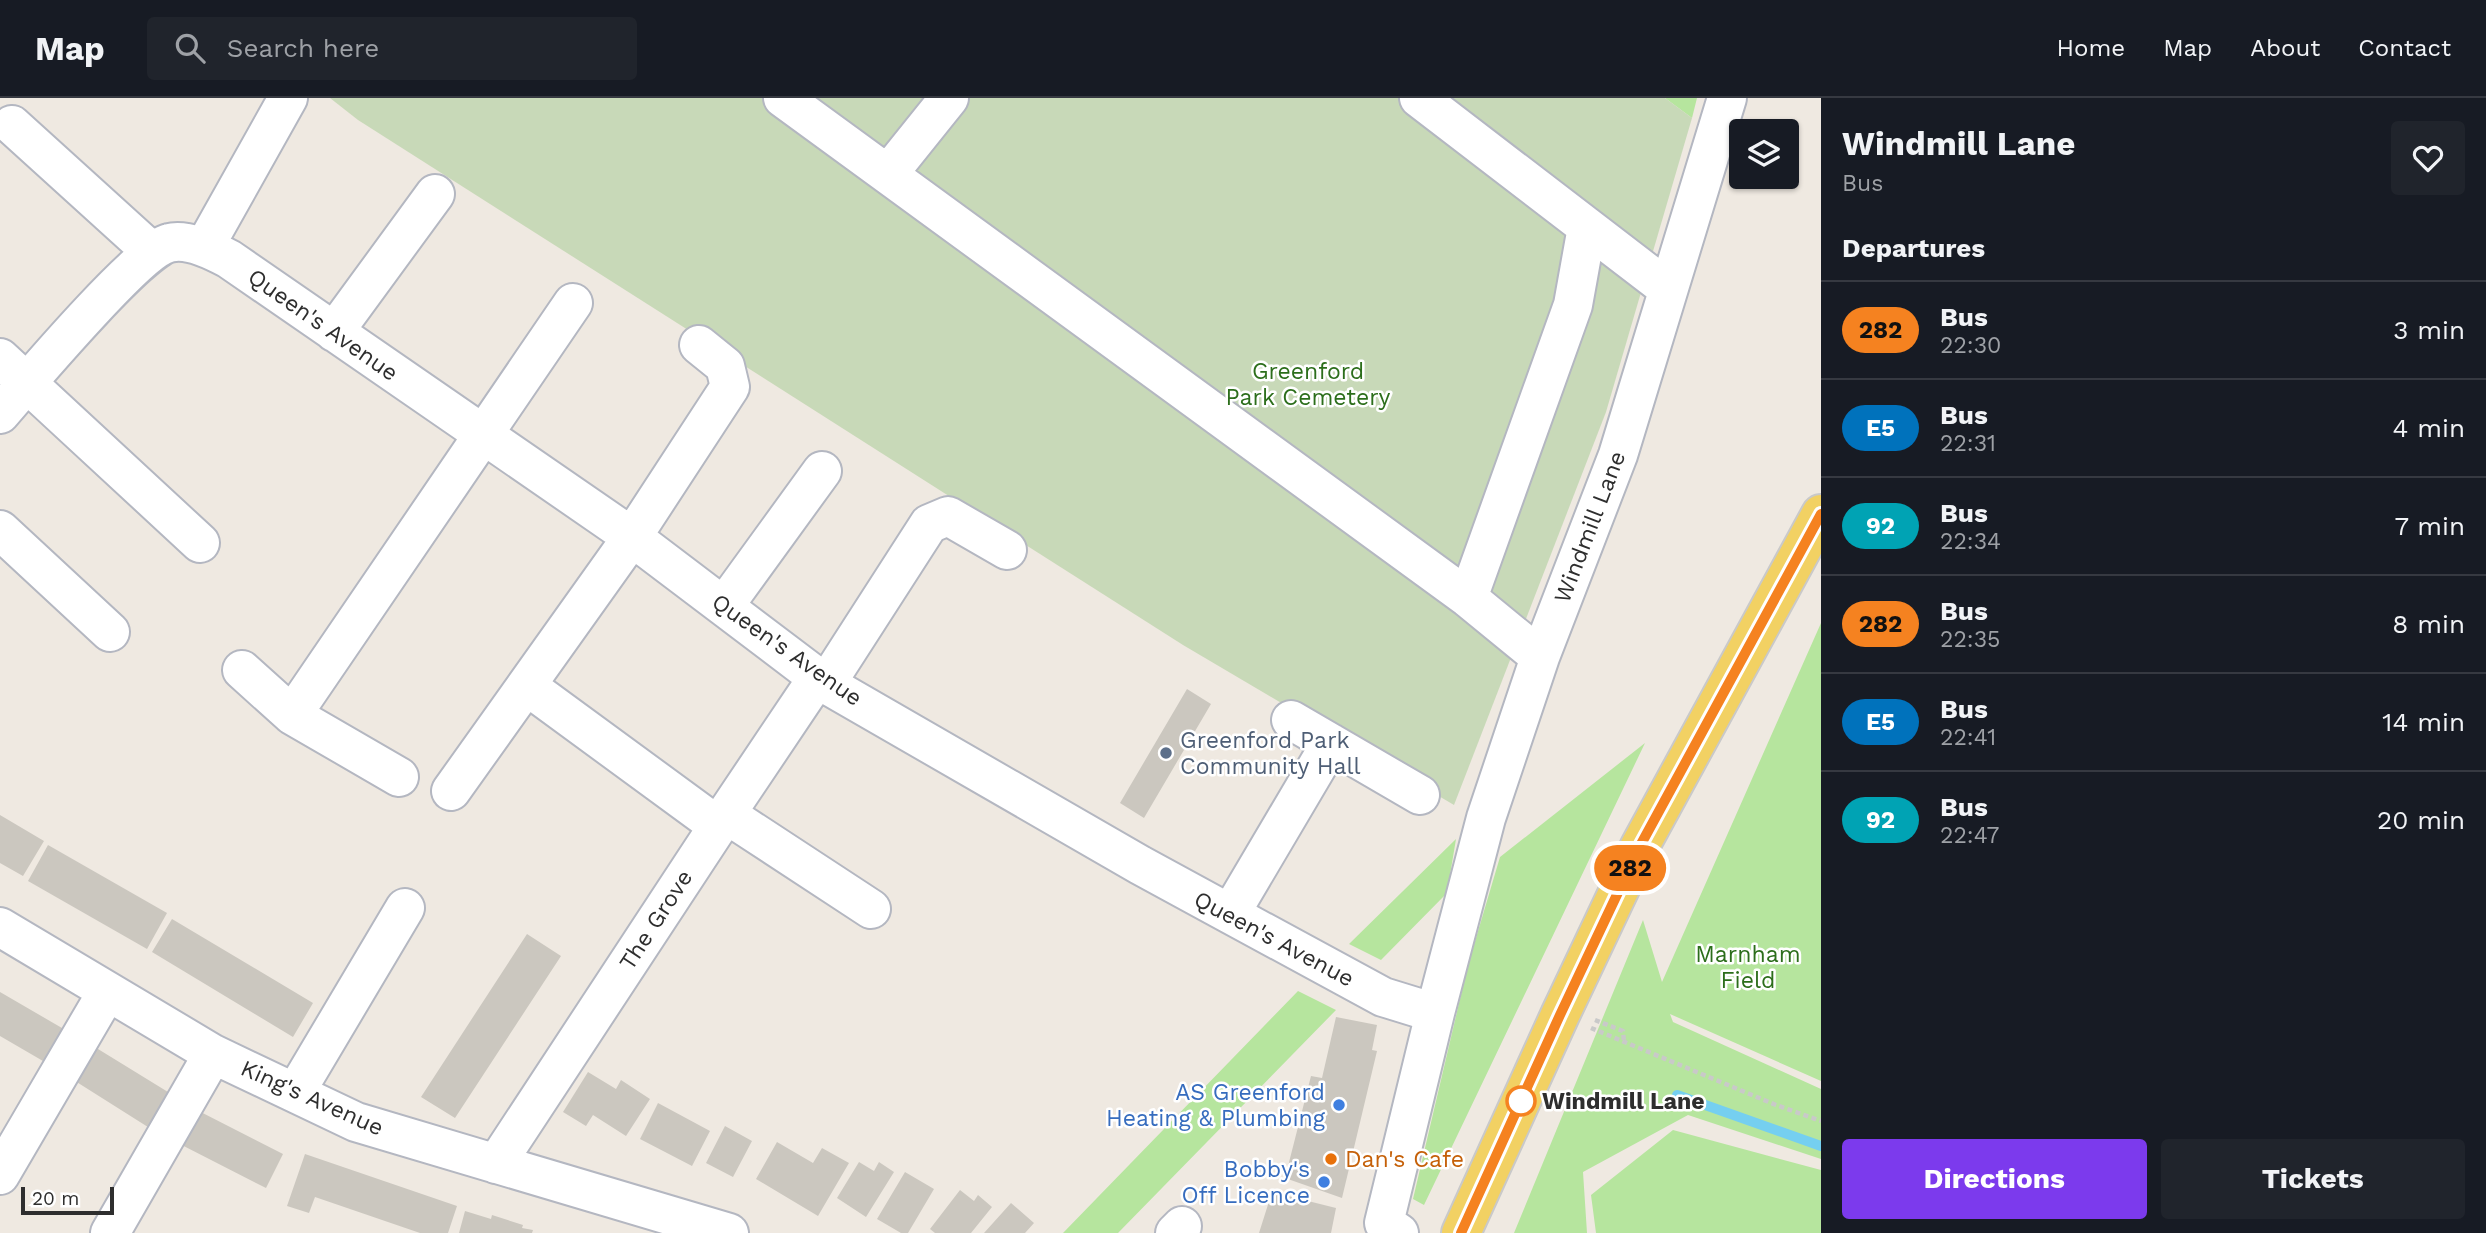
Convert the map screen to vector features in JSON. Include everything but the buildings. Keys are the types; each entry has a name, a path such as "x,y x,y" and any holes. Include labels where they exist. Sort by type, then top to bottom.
{"main road":[{"path":"1461,1233 1640,846 1821,514"}],"street":[{"path":"0,414 13,370 175,247 288,98"},
{"path":"783,98 1468,598 1540,657"},
{"path":"888,174 949,98"},
{"path":"1419,98 1668,289"},
{"name":"Windmill Lane","path":"1399,1233 1384,1223 1486,818 1540,657 1618,455 1727,98"},
{"name":"Queen's Avenue","path":"12,125 175,247 229,259 632,537 822,681 1140,865 1382,997 1435,1013"},
{"path":"334,332 435,194"},
{"path":"1468,598 1573,305 1587,227"},
{"path":"292,715 573,303"},
{"path":"451,791 632,537 730,387 725,366 699,345"},
{"path":"13,370 200,543"},
{"path":"723,606 822,471"},
{"name":"The Grove","path":"496,1164 722,820 822,681 929,524 948,516 1007,550"},
{"path":"0,530 110,632"},
{"path":"242,670 292,715 399,777"},
{"path":"527,686 722,820 871,909"},
{"path":"1292,719 1420,795"},
{"path":"1230,914 1331,743"},
{"path":"295,1094 405,908"},
{"name":"King's Avenue","path":"2,933 213,1054 356,1122 729,1233"},
{"path":"0,1175 107,992"},
{"path":"110,1233 213,1054"}],"path":[{"path":"1624,1042 1623,1031 1596,1020 1586,1026 1624,1042 1776,1105 1821,1121"}],"green space":[{"name":"Greenford Park Cemetery","path":"330,98 1665,98 1692,118 1606,412 1454,805 1183,645 358,120"},
{"path":"1665,98 1697,98 1692,118"},
{"name":"Marnham Field","path":"1821,623 1821,1081 1670,1014 1673,1022 1821,1089 1821,1159 1688,1115 1583,1172 1587,1233 1514,1233 1643,920 1662,982"},
{"path":"1645,743 1424,1205 1413,1199 1468,965 1500,857"},
{"path":"1456,839 1447,893 1381,960 1349,944"},
{"path":"1298,991 1336,1010 1118,1233 1063,1233"},
{"path":"1673,1130 1821,1170 1821,1233 1596,1233 1591,1195"}],"waterway":[{"path":"1677,1095 1821,1146"}],"bus line":[{"name":"282","path":"1461,1233 1640,846 1821,514"}],"place":[{"name":"Greenford Park Community Hall","path":"1166,753"},
{"name":"Windmill Lane","path":"1521,1101"},
{"name":"AS Greenford Heating & Plumbing","path":"1339,1105"},
{"name":"Dan's Cafe","path":"1331,1159"},
{"name":"Bobby's Off Licence","path":"1324,1182"}]}
